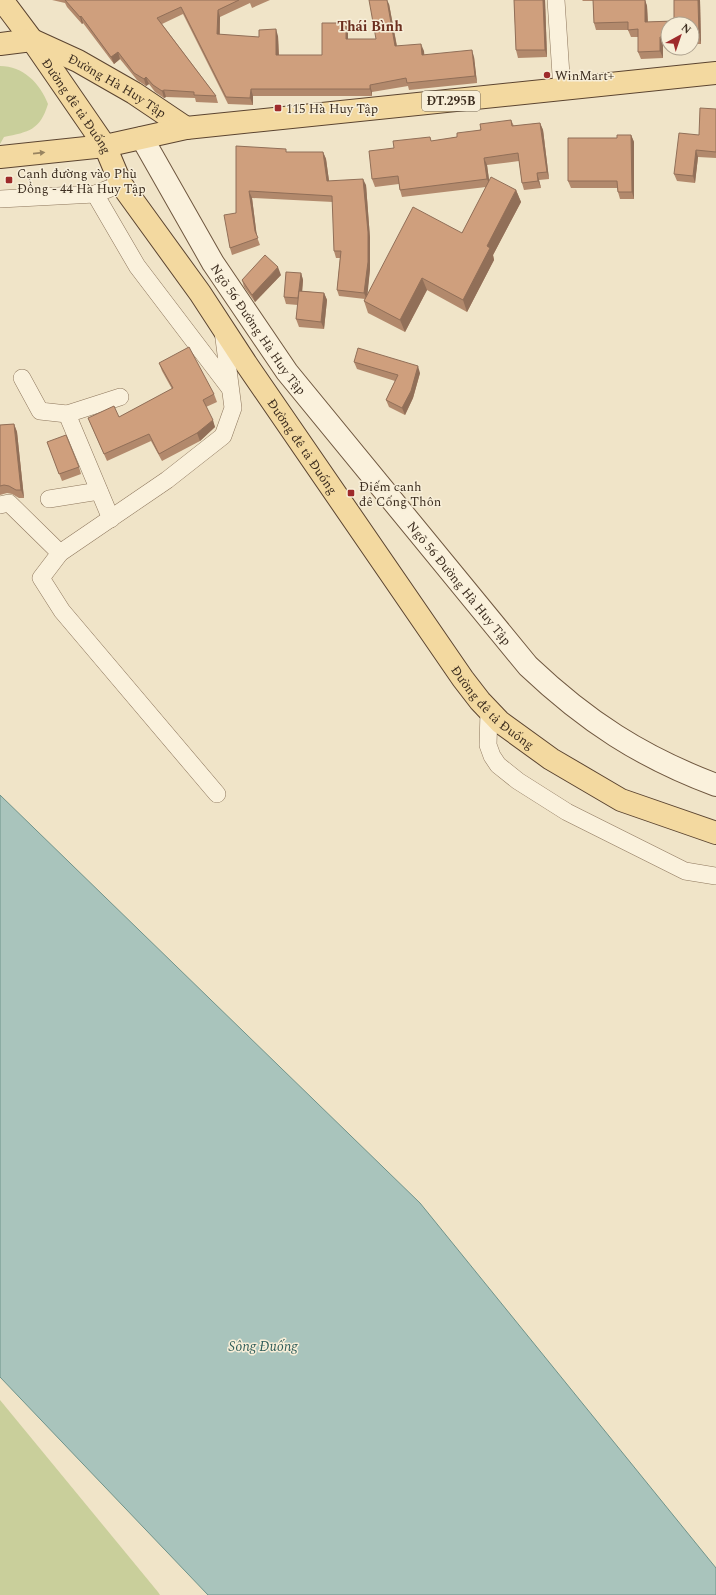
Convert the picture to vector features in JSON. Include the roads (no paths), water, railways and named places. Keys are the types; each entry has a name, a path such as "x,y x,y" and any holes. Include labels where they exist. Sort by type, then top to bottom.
{"main road":[{"name":"Đường đê tả Đuống","path":"2,0 32,40 105,146 121,184 200,293 462,679 489,711 500,722 551,759 621,800 716,833"},
{"path":"0,44 32,40"},
{"name":"Đường Hà Huy Tập","path":"32,40 78,62 134,93 186,128"},
{"name":"Đường Hà Huy Tập","path":"0,157 105,146 186,128 716,74"}],"street":[{"path":"556,0 562,90"},
{"name":"Ngõ 56 Đường Hà Huy Tập","path":"142,138 213,263 287,372 528,666 556,693 612,735 670,766 716,785"},
{"path":"0,199 95,194 121,184"},
{"path":"95,194 137,266 231,389"},
{"path":"216,794 62,611 41,578 60,553 167,480 223,436 233,408 223,329"},
{"path":"22,378 40,411 67,414 120,397"},
{"path":"67,414 111,519"},
{"path":"49,499 99,491"},
{"path":"0,505 9,503 60,553"},
{"path":"489,711 488,737 492,756 498,765 518,781 567,812 685,871 716,876"}],"water":[{"name":"Sông Đuống","path":"0,795 420,1203 716,1568 716,1595 208,1595 0,1377"}],"place":[{"name":"WinMart+","path":"547,75"},
{"name":"115 Hà Huy Tập","path":"278,108"},
{"name":"Cạnh đường vào Phù Đổng - 44 Hà Huy Tập","path":"9,180"},
{"name":"Điếm canh đê Cống Thôn","path":"351,493"}],"district":[{"name":"Thái Bình","path":"370,26"}]}
